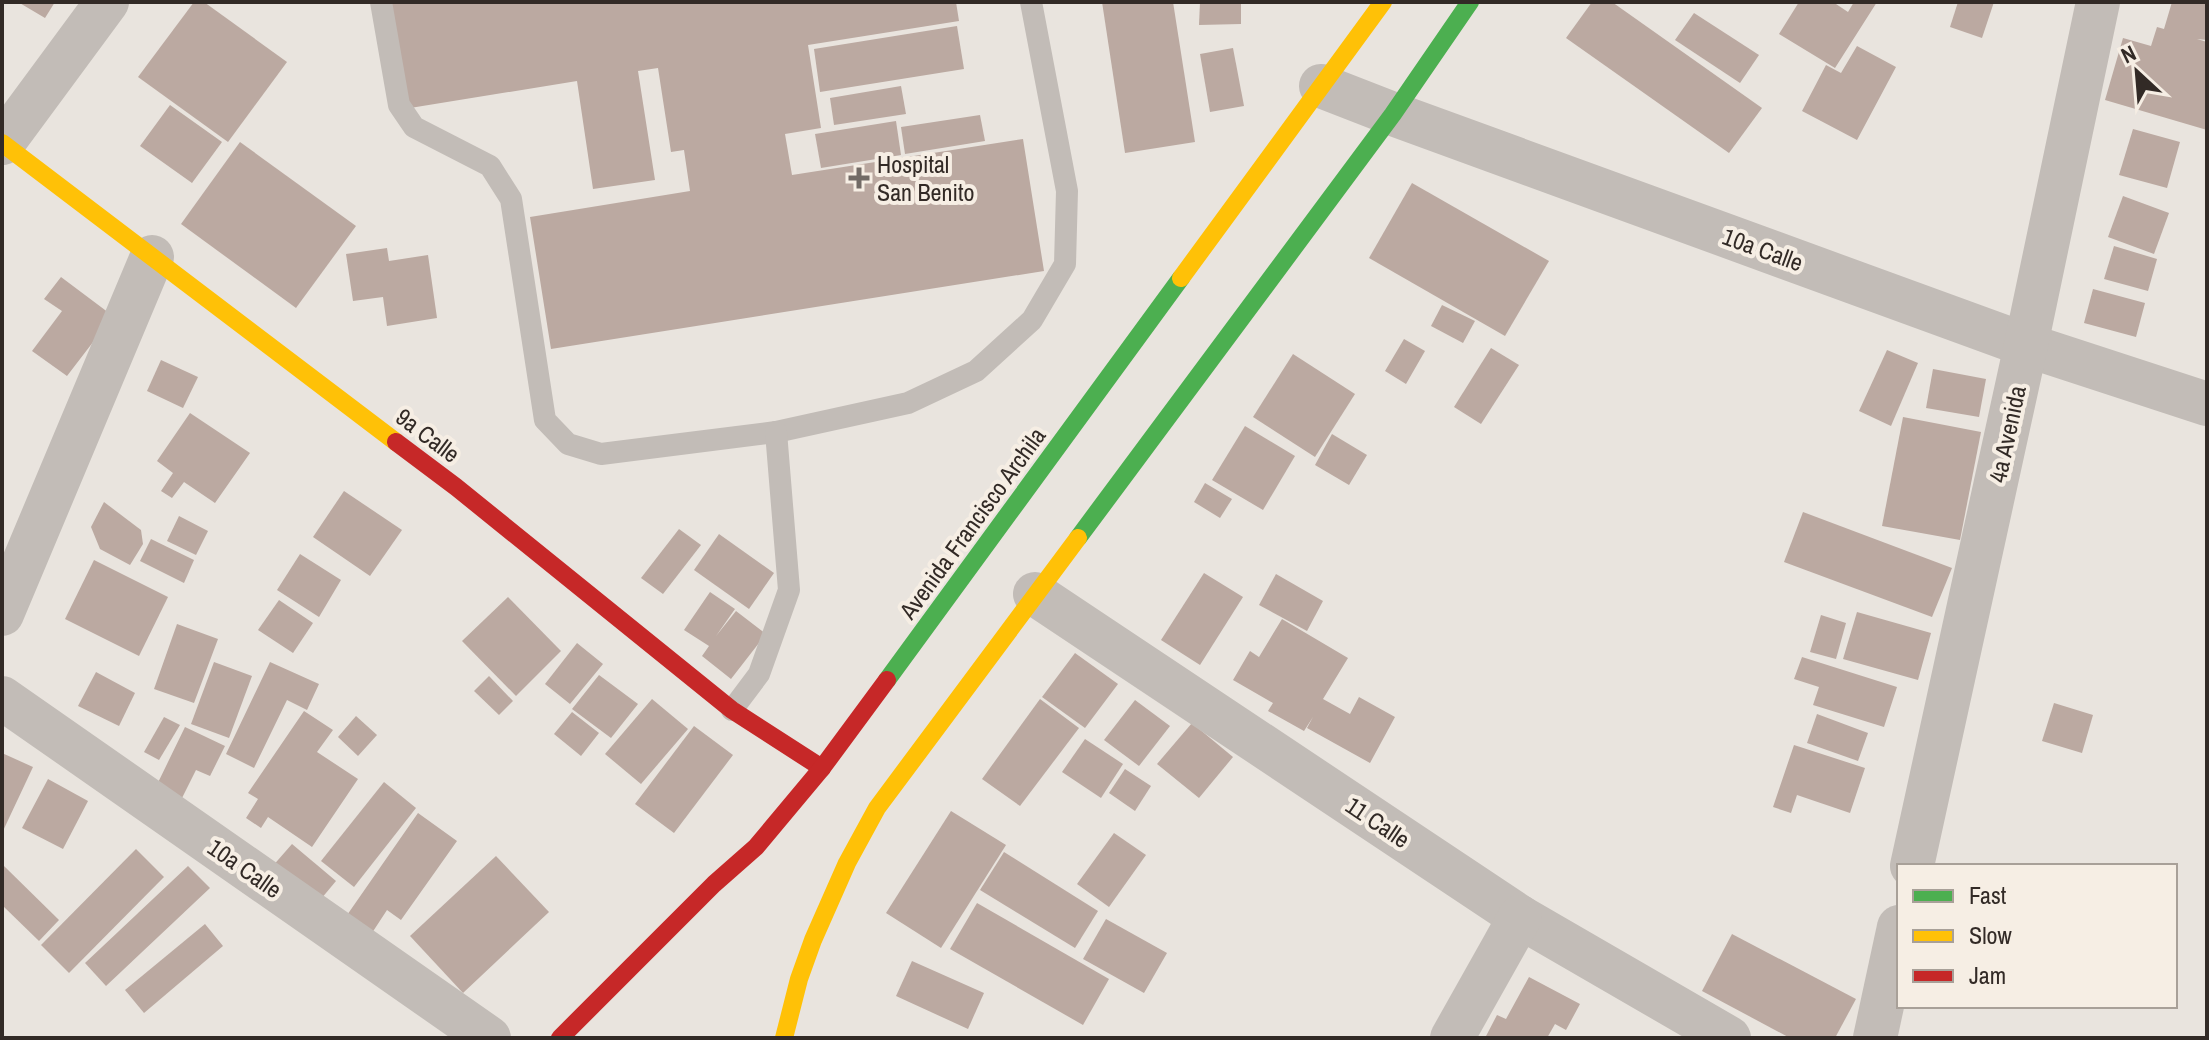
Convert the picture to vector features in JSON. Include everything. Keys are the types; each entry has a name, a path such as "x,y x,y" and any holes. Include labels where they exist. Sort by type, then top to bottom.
{"main road":[{"name":"Avenida Francisco Archila","path":"560,1038 714,884 756,847 822,768 1383,2"},
{"path":"784,1038 804,963 830,899 877,808 1393,114 1470,2"},
{"name":"9a Calle","path":"2,143 456,487 732,710 822,768"}],"street":[{"name":"4a Avenida","path":"1912,864 2098,2"},
{"path":"2,143 95,12"},
{"name":"10a Calle","path":"1321,86 2026,345 2207,404"},
{"path":"2,614 152,257"},
{"name":"11 Calle","path":"1035,594 1520,917 1729,1038"},
{"name":"10a Calle","path":"2,698 489,1038"},
{"path":"1452,1038 1520,917"},
{"path":"1875,1038 1897,936"}],"lane":[{"path":"381,2 399,105 414,127 490,166 511,199 545,420 568,444 601,454 776,432 908,403 976,371 1032,320 1065,264 1067,191 1031,2"},
{"path":"732,710 759,674 789,590 776,432"}],"building":[{"path":"18,2 55,2 45,18"},
{"path":"194,2 204,2 287,62 228,142 138,77"},
{"name":"Hospital San Benito","path":"387,2 956,2 959,21 808,45 821,128 785,134 792,175 1023,139 1044,271 551,349 530,217 690,191 684,150 671,152 658,68 638,71 655,180 593,189 577,81 404,109"},
{"path":"1102,2 1173,2 1195,142 1125,153"},
{"path":"1200,2 1241,2 1241,24 1199,25"},
{"path":"1592,2 1612,2 1762,108 1729,153 1566,38"},
{"path":"1799,2 1833,2 1848,12 1854,2 1877,2 1835,68 1779,34"},
{"path":"1958,2 1994,2 1982,38 1950,27"},
{"path":"2172,2 2207,2 2207,40 2197,39 2207,42 2207,130 2105,100 2123,38 2151,46 2157,27 2164,29"},
{"path":"1694,13 1759,55 1740,83 1675,40"},
{"path":"957,26 964,69 820,92 814,49"},
{"path":"1857,46 1896,67 1857,140 1802,111 1826,65 1841,73"},
{"path":"1233,48 1244,106 1210,112 1200,54"},
{"path":"901,86 906,114 834,125 830,98"},
{"path":"170,105 222,142 192,183 140,146"},
{"path":"980,115 985,141 905,154 901,127"},
{"path":"896,121 901,155 821,168 815,134"},
{"path":"2133,129 2180,142 2167,188 2119,175"},
{"path":"240,142 356,226 296,308 181,224"},
{"path":"1412,183 1549,261 1505,336 1369,258"},
{"path":"2123,196 2169,213 2154,254 2108,237"},
{"path":"2114,246 2157,259 2148,291 2104,279"},
{"path":"387,248 389,261 428,255 437,318 387,326 383,297 353,301 346,254"},
{"path":"61,277 113,316 67,376 32,351 62,311 44,299"},
{"path":"2093,289 2145,303 2136,337 2084,323"},
{"path":"1442,305 1475,321 1463,343 1431,326"},
{"path":"1404,339 1425,351 1406,384 1385,371"},
{"path":"1491,348 1519,365 1481,424 1454,407"},
{"path":"1887,350 1918,363 1891,426 1859,411"},
{"path":"1293,354 1355,394 1315,457 1253,417"},
{"path":"161,360 198,377 183,408 147,391"},
{"path":"1933,369 1986,379 1979,417 1926,408"},
{"path":"190,413 250,453 215,503 184,482 172,498 161,491 173,473 157,461"},
{"path":"1903,417 1981,432 1960,540 1882,526"},
{"path":"1245,426 1295,456 1263,510 1212,480"},
{"path":"1332,434 1367,455 1349,485 1315,465"},
{"path":"1205,483 1232,499 1220,518 1194,502"},
{"path":"344,491 402,530 370,576 313,537"},
{"path":"104,502 141,530 143,544 130,565 100,549 91,527"},
{"path":"1803,512 1952,568 1932,617 1784,562"},
{"path":"179,516 208,531 196,555 167,541"},
{"path":"679,529 701,545 663,594 641,578"},
{"path":"719,534 774,573 749,609 694,570"},
{"path":"151,539 194,560 184,583 140,561"},
{"path":"300,554 341,580 319,617 277,590"},
{"path":"94,560 168,597 139,656 65,619"},
{"path":"1204,573 1243,597 1200,665 1161,640"},
{"path":"1276,574 1323,601 1307,631 1259,605"},
{"path":"710,592 735,609 716,636 736,611 766,634 731,679 702,656 709,646 684,630"},
{"path":"508,597 561,651 516,696 462,641"},
{"path":"279,600 313,623 293,653 258,630"},
{"path":"1857,612 1931,633 1918,680 1843,659"},
{"path":"1821,615 1846,623 1836,659 1810,652"},
{"path":"1282,619 1348,658 1323,699 1350,714 1359,697 1395,717 1370,763 1307,728 1313,717 1304,731 1268,711 1273,703 1233,680 1250,651 1259,657"},
{"path":"177,624 218,639 194,703 154,689"},
{"path":"577,643 603,664 570,704 545,684"},
{"path":"1075,653 1118,684 1085,728 1042,697"},
{"path":"1802,657 1897,687 1884,727 1813,705 1819,687 1794,679"},
{"path":"214,662 252,676 229,738 191,724"},
{"path":"270,662 319,684 307,710 287,700 254,768 226,754"},
{"path":"96,672 135,693 119,726 78,706"},
{"path":"599,675 638,704 611,738 572,709"},
{"path":"489,676 513,701 499,715 474,691"},
{"path":"652,699 688,729 641,784 605,754"},
{"path":"1040,699 1079,728 1020,806 982,779"},
{"path":"1135,700 1170,726 1139,766 1104,740"},
{"path":"2054,703 2093,715 2082,753 2042,741"},
{"path":"304,711 333,730 317,752 358,779 312,847 268,817 261,828 246,818 258,799 248,793"},
{"path":"572,712 599,733 581,756 554,734"},
{"path":"1817,714 1868,733 1858,761 1807,743"},
{"path":"356,716 377,735 358,756 338,737"},
{"path":"164,717 180,725 159,760 144,752"},
{"path":"1192,723 1233,757 1199,798 1157,764"},
{"path":"694,726 733,755 674,833 635,804"},
{"path":"185,727 225,746 210,776 196,770 176,810 151,797"},
{"path":"1085,739 1123,764 1101,798 1062,772"},
{"path":"1794,745 1865,768 1850,813 1797,795 1791,813 1773,807"},
{"path":"2,753 33,767 2,833"},
{"path":"1125,769 1151,786 1135,811 1109,793"},
{"path":"48,779 88,801 63,849 22,828"},
{"path":"384,782 416,808 354,887 321,861"},
{"path":"951,811 1006,845 941,948 886,913"},
{"path":"418,813 457,841 401,920 387,910 370,936 345,918"},
{"path":"1114,833 1146,855 1109,907 1077,884"},
{"path":"292,844 336,881 316,905 271,868"},
{"path":"136,849 164,877 69,973 41,945"},
{"path":"1004,852 1098,911 1075,948 980,890"},
{"path":"496,856 549,912 463,993 410,936"},
{"path":"4,866 59,920 39,941 2,905"},
{"path":"188,866 210,888 106,986 85,963"},
{"path":"977,903 1109,979 1083,1025 950,949"},
{"path":"1106,919 1167,953 1144,993 1083,959"},
{"path":"205,924 223,946 144,1013 125,990"},
{"path":"1732,934 1856,999 1835,1038 1790,1038 1702,991"},
{"path":"912,961 984,993 968,1029 896,996"},
{"path":"1529,977 1580,1004 1566,1030 1555,1024 1547,1038 1485,1038 1497,1015 1506,1019"}],"traffic: fast":[{"path":"1078,538 1393,114 1470,2"},
{"path":"887,680 1181,278"}],"traffic: slow":[{"path":"1181,278 1383,2"},
{"path":"2,143 396,442"},
{"path":"784,1038 813,940 847,863 877,808 1078,538"}],"traffic: jam":[{"path":"396,442 732,710 822,768"},
{"path":"560,1038 714,884 756,847 822,768 887,680"}],"place":[{"name":"Hospital San Benito","path":"859,178"}]}
